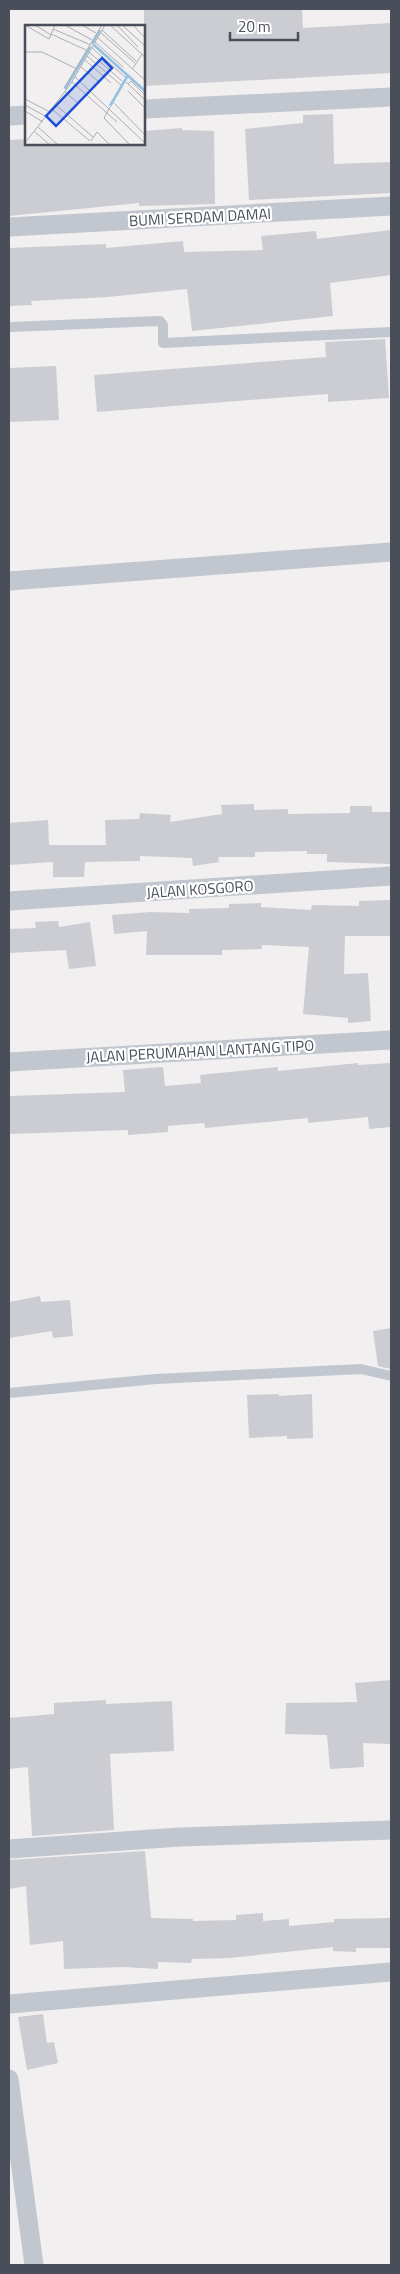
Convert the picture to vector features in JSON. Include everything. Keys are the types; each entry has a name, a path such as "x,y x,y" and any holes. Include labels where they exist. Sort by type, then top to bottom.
{"street":[{"path":"145,109 391,97"},
{"path":"9,116 25,115"},
{"name":"BUMI SERDAM DAMAI","path":"9,227 391,206"},
{"path":"9,581 391,552"},
{"name":"JALAN KOSGORO","path":"9,901 391,876"},
{"name":"JALAN PERUMAHAN LANTANG TIPO","path":"9,1062 391,1040"},
{"path":"9,1849 180,1837 391,1830"},
{"path":"9,2004 391,1972"},
{"path":"9,2079 11,2107 34,2265"}],"lane":[{"path":"9,327 160,320 163,325 163,344 391,332"},
{"path":"9,1393 156,1379 361,1369 391,1376"}],"building":[{"path":"144,9 302,9 303,28 391,23 391,73 145,86"},
{"path":"333,114 334,164 391,162 391,193 249,200 245,129 303,123 303,115"},
{"path":"182,128 182,130 214,131 215,204 139,206 139,203 9,216 9,140 25,139 25,145 145,145 145,131"},
{"path":"391,230 391,275 330,283 333,316 192,331 187,289 108,297 31,301 32,305 9,306 9,248 106,244 106,248 183,241 184,252 263,250 261,236 316,231 317,239"},
{"path":"385,339 389,398 328,402 328,394 97,412 94,375 326,357 325,342"},
{"path":"56,366 59,420 9,422 9,368"},
{"path":"254,804 254,810 288,809 288,814 350,813 350,806 372,806 372,812 391,812 391,864 327,862 327,854 307,854 307,851 255,852 255,857 218,857 219,862 193,866 192,858 140,856 140,861 85,862 84,877 53,877 53,862 9,865 9,823 48,820 49,845 106,845 105,820 139,819 140,813 171,815 170,822 222,814 221,805"},
{"path":"391,900 391,936 345,936 344,974 368,973 371,1021 348,1023 348,1018 303,1014 309,947 262,945 262,949 222,950 222,955 146,955 147,931 114,934 112,915 150,912 189,913 189,909 229,908 229,904 261,903 261,907 311,910 312,905 359,906 359,901"},
{"path":"58,921 59,927 90,922 96,966 69,969 66,950 9,953 9,929 36,928 35,922"},
{"path":"358,1063 358,1065 391,1063 391,1127 369,1129 368,1117 308,1123 308,1118 205,1128 204,1123 168,1126 168,1132 128,1135 128,1130 9,1134 9,1096 125,1092 123,1070 163,1067 165,1086 201,1083 200,1075 278,1067 278,1071"},
{"path":"40,1296 41,1302 70,1300 73,1336 53,1338 52,1331 9,1338 9,1302"},
{"path":"391,1328 391,1369 378,1366 373,1331"},
{"path":"279,1394 279,1396 312,1394 313,1438 287,1439 287,1436 249,1438 247,1395"},
{"path":"391,1680 391,1744 363,1743 364,1767 330,1769 327,1735 285,1734 286,1703 357,1702 355,1683"},
{"path":"106,1700 106,1704 172,1701 174,1751 110,1754 114,1830 32,1836 28,1767 9,1769 9,1718 54,1714 54,1703"},
{"path":"145,1851 151,1918 193,1919 193,1921 236,1920 236,1915 263,1913 263,1921 289,1919 289,1926 334,1922 334,1919 391,1918 391,1948 356,1948 356,1952 333,1951 333,1947 229,1958 192,1959 191,1963 158,1962 158,1969 124,1967 64,1969 63,1941 30,1945 26,1886 9,1889 9,1860"},
{"path":"43,2014 47,2043 54,2042 58,2063 27,2070 18,2017"}]}
